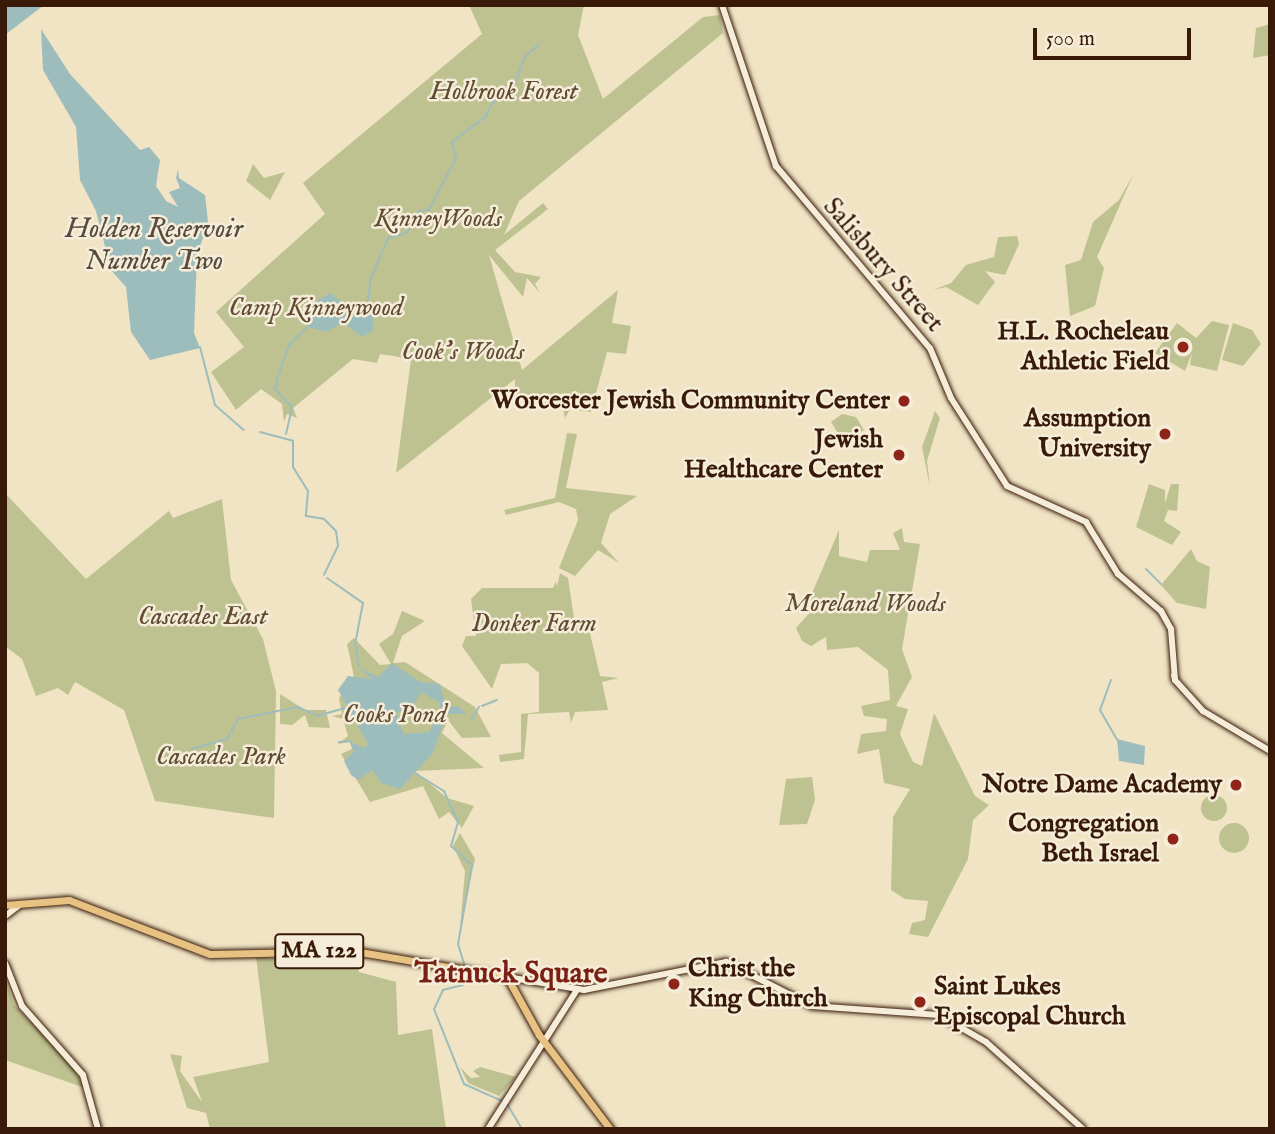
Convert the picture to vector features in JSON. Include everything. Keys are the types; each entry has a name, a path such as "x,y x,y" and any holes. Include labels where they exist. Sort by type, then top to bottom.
{"main road":[{"name":"Salisbury Street","path":"722,5 776,166 930,348 951,398 1007,486 1087,522 1118,574 1161,611 1171,629 1175,678 1203,711 1270,751"},
{"name":"MA 122","path":"8,910 22,904 69,900 210,954 351,950 508,977"},
{"path":"508,977 577,990 726,962 815,1007 939,1015 988,1043 1083,1129"},
{"path":"5,963 22,1006 80,1069 98,1129"},
{"path":"508,977 542,1040 610,1129"},
{"path":"491,1129 542,1040 577,990"}],"green space":[{"path":"469,5 584,5 578,35 603,99 703,17 720,15 723,33 519,201 504,235 543,203 548,209 495,250 515,272 541,277 535,284 540,293 527,278 523,297 489,255 522,370 618,290 612,323 631,326 626,354 607,352 591,412 570,409 565,418 563,407 515,399 515,379 396,473 411,359 380,354 377,363 353,359 293,408 297,418 287,414 284,422 282,404 261,389 236,410 211,372 244,347 216,312 325,214 303,183 482,34"},
{"path":"1270,24 1270,55 1253,58 1256,28"},
{"path":"253,164 264,178 285,172 270,200 246,181"},
{"path":"1133,175 1097,257 1104,268 1095,306 1070,316 1065,265 1081,260 1093,222 1119,200"},
{"path":"1017,236 1019,244 1005,275 985,271 995,282 978,305 946,287 933,290 951,283 966,265 994,257 998,237"},
{"path":"1212,321 1229,325 1217,371 1190,365 1192,353 1185,371 1155,353 1177,323 1196,338"},
{"path":"1233,323 1252,330 1261,344 1243,366 1222,360"},
{"path":"935,411 940,418 927,461 930,487 922,447"},
{"path":"842,414 856,417 864,430 844,443 831,422"},
{"path":"567,433 577,434 566,488 637,496 610,514 601,543 619,563 598,550 575,576 559,568 578,520 576,509 559,502 506,515 504,510 555,498"},
{"path":"1149,484 1165,490 1165,503 1171,484 1179,484 1177,511 1168,510 1164,521 1181,532 1172,545 1136,527"},
{"path":"5,493 86,579 169,511 173,518 222,499 231,580 263,639 276,691 274,818 155,801 124,710 75,682 68,695 58,688 36,696 22,659 5,646"},
{"name":"Moreland Woods","path":"902,528 904,542 920,544 902,649 912,677 896,706 908,709 900,734 913,762 922,766 934,713 975,796 989,805 973,820 968,859 928,937 909,934 912,923 925,920 928,901 905,899 891,890 893,817 910,789 884,783 879,749 857,754 861,734 886,731 887,719 864,716 861,706 890,700 888,670 858,647 827,650 826,637 811,646 802,641 796,628 814,608 786,600 805,600 813,591 839,530 839,556 867,562 870,550 900,550 893,533"},
{"path":"1191,549 1197,561 1210,567 1206,609 1177,603 1161,585"},
{"name":"Donker Farm","path":"560,573 568,578 574,618 593,618 589,629 600,676 619,678 602,682 608,710 575,712 571,723 569,712 528,714 524,759 500,762 499,755 521,752 521,714 539,712 539,673 527,663 501,664 492,689 462,646 466,636 476,636 471,599 482,588 553,588 556,581 557,587"},
{"name":"Cooks Pond","path":"402,611 425,621 402,636 393,663 405,662 475,707 491,737 462,738 448,720 442,733 484,768 415,771 447,798 474,806 462,828 449,812 439,819 423,786 370,802 341,754 352,749 350,742 338,744 348,736 343,719 332,716 342,714 339,698 354,677 347,644 354,638 380,665 391,664 379,644 393,634"},
{"path":"280,694 305,710 326,710 330,728 309,727 305,715 292,725 280,724"},
{"path":"812,777 815,800 807,824 779,825 786,779"},
{"path":"1214,795 1223,799 1227,808 1223,817 1214,821 1205,817 1201,808 1205,799"},
{"path":"1234,823 1245,827 1249,838 1245,849 1234,853 1223,849 1219,838 1223,827"},
{"path":"460,833 475,859 460,929 465,871 453,846"},
{"path":"354,954 359,972 396,982 398,1035 432,1029 446,1129 210,1129 206,1113 187,1108 170,1054 182,1056 180,1071 202,1102 193,1077 269,1062 256,957 312,962"},
{"path":"5,977 14,1005 69,1061 85,1088 5,1060"},
{"path":"460,1067 471,1078 480,1077 473,1071 480,1067 516,1077 499,1096 468,1083"}],"water":[{"path":"5,5 44,5 5,35"},
{"name":"Holden Reservoir Number Two","path":"41,29 70,74 140,150 149,147 160,160 156,186 166,201 178,207 169,192 180,188 176,178 178,169 179,178 205,195 208,222 197,256 194,333 200,348 150,360 131,332 126,287 111,270 96,211 80,180 76,127 43,70"},
{"path":"331,293 348,308 373,316 373,331 362,337 343,322 326,332 308,327 303,318 316,315 318,300"},
{"path":"392,663 420,682 440,684 446,708 458,706 466,714 447,714 433,753 400,789 381,783 372,770 358,780 351,775 344,761 354,751 349,741 364,748 368,744 338,690 348,676 372,679 358,667 378,677","holes":["421,692 440,703 440,713 429,732 404,734 396,713 411,709"]},
{"path":"1117,739 1145,746 1144,765 1119,761"}],"waterway":[{"path":"366,313 371,278 388,238 407,233 419,211 429,210 456,158 452,142 485,117 493,102 512,93 524,58 539,44"},
{"path":"286,434 292,407 275,389 289,345 307,327"},
{"path":"200,347 215,405 244,430"},
{"path":"260,432 293,441 293,467 308,491 306,516 324,519 336,531 338,546 324,575"},
{"path":"1146,569 1161,584"},
{"path":"327,578 363,603 355,644 359,667"},
{"path":"1111,680 1100,710 1117,739"},
{"path":"482,706 497,700"},
{"path":"192,749 227,739 238,719 298,707 317,716 345,708"},
{"path":"472,719 479,707"},
{"path":"339,742 350,741"},
{"path":"415,773 444,791 458,822 451,846 472,865 458,944 465,967"},
{"path":"466,972 463,985 443,990 434,1009 464,1084 502,1101"},
{"path":"507,1104 522,1129"}],"place":[{"name":"H.L. Rocheleau Athletic Field","path":"1183,347"},
{"name":"Worcester Jewish Community Center","path":"904,401"},
{"name":"Assumption University","path":"1165,434"},
{"name":"Jewish Healthcare Center","path":"899,455"},
{"name":"Notre Dame Academy","path":"1236,785"},
{"name":"Congregation Beth Israel","path":"1173,839"},
{"name":"Christ the King Church","path":"674,984"},
{"name":"Saint Lukes Episcopal Church","path":"920,1002"}],"district":[{"name":"Tatnuck Square","path":"511,974"}],"park label":[{"name":"Holbrook Forest","path":"504,92"},
{"name":"KinneyWoods","path":"438,219"},
{"name":"Camp Kinneywood","path":"316,308"},
{"name":"Cook's Woods","path":"463,352"},
{"name":"Cascades East","path":"203,617"},
{"name":"Cascades Park","path":"221,757"}]}
